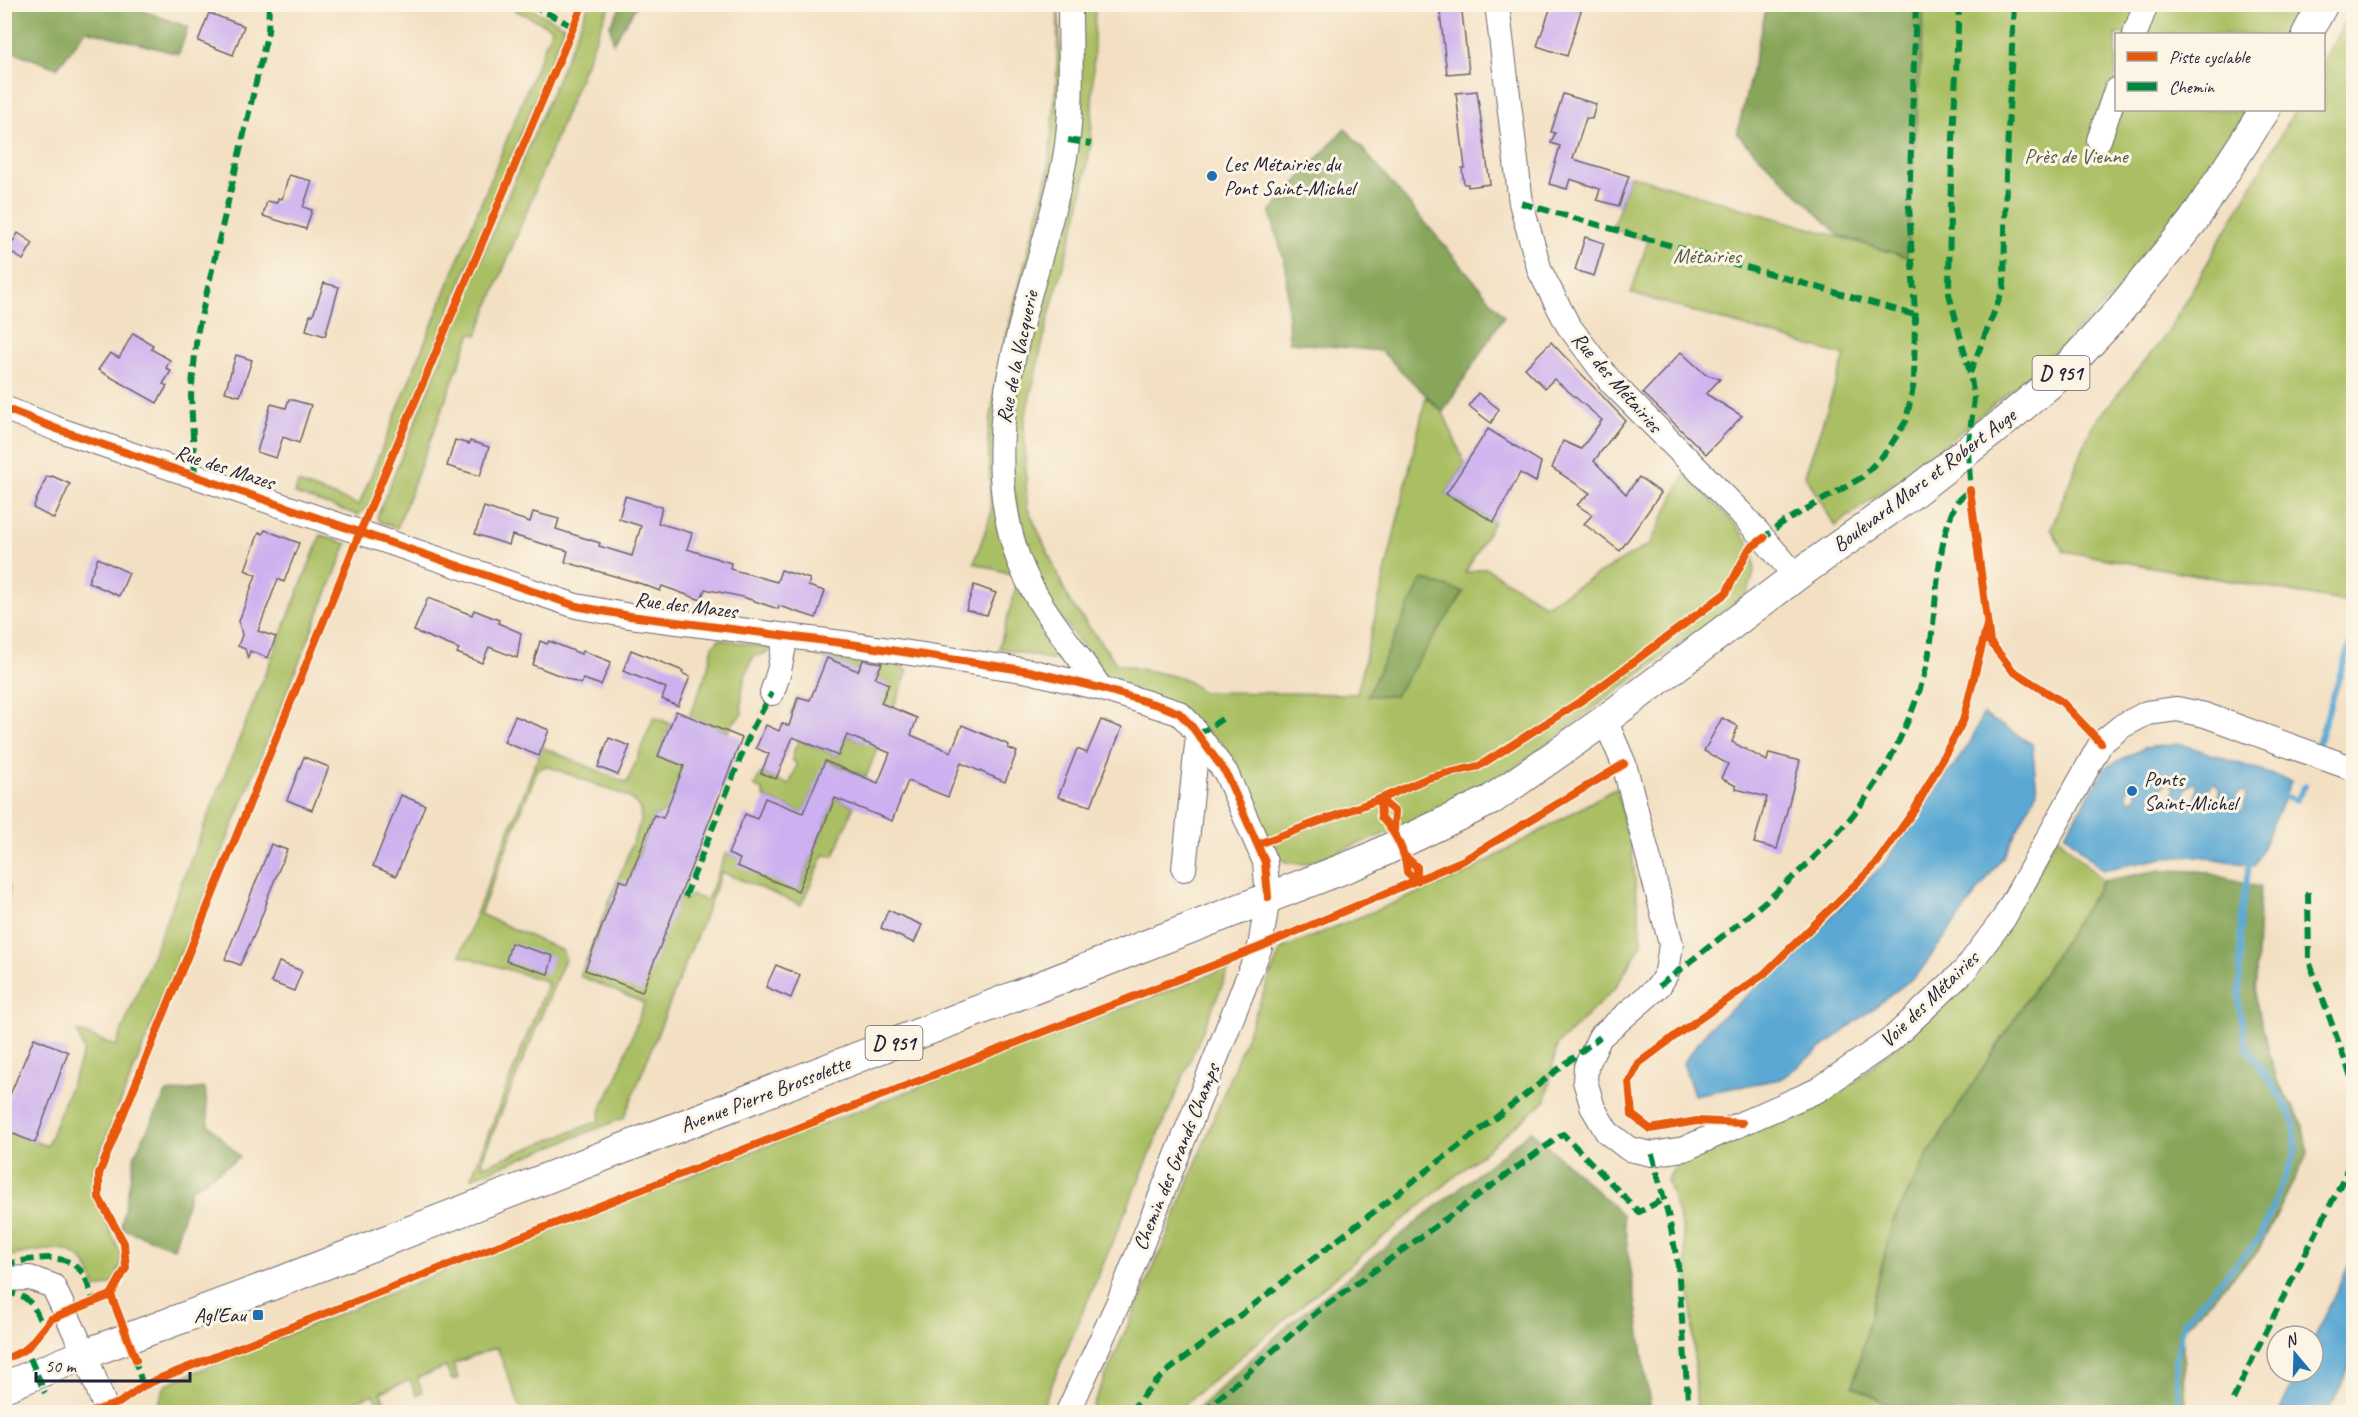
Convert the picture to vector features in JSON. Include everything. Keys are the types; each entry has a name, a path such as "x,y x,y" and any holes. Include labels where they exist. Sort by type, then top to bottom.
{"main road":[{"path":"2308,33 2323,4"},
{"name":"Boulevard Marc et Robert Auge","path":"1605,720 1796,576 1908,497 2060,375 2114,317 2193,221 2264,111"},
{"name":"Avenue Pierre Brossolette","path":"4,1387 1363,861 1491,800 1605,720"}],"street":[{"name":"Rue de la Vacquerie","path":"1070,4 1068,140 1056,200 1025,306 1004,401 1000,442 1001,481 1006,518 1015,551 1030,585 1051,621 1077,652 1100,688"},
{"name":"Rue des Métairies","path":"1497,4 1521,203 1540,271 1568,325 1610,381 1741,513 1796,576"},
{"path":"2136,33 2146,4"},
{"path":"2099,140 2115,93"},
{"name":"Rue des Mazes","path":"4,408 78,436 566,603 630,616 943,657 1029,671 1100,688 1179,713 1226,773 1265,862 1268,897"},
{"path":"772,693 786,636"},
{"name":"Voie des Métairies","path":"1605,720 1624,764 1671,950 1667,972 1659,986 1600,1036 1586,1067 1586,1081 1593,1108 1607,1132 1629,1149 1652,1154 1684,1149 1818,1090 1892,1039 1965,970 1997,926 2101,743 2122,726 2147,713 2177,709 2205,715 2354,769"},
{"path":"1184,869 1198,735"},
{"name":"Chemin des Grands Champs","path":"1068,1413 1119,1301 1260,947 1268,897"},
{"path":"4,1279 30,1278 53,1286 86,1354 107,1413"}],"green space":[{"path":"589,4 612,5 606,13 477,335 471,333 397,528 380,522 377,517 478,267"},
{"path":"4,5 127,5 188,27 179,54 86,30 57,68 5,49"},
{"path":"505,5 523,5 565,26 371,505 358,515 295,494 298,483 359,505 552,28"},
{"path":"622,5 637,5 613,43 610,25"},
{"path":"1058,5 1064,103 999,500 1077,665 999,648 1017,583 1011,574 974,563 991,514 988,434 1000,361 1048,173 1057,78"},
{"path":"1074,5 1095,5 1091,144 1078,214 1050,312 1024,422 1027,506 1070,602 1117,664 1183,678 1203,692 1357,694 1426,397 1443,412 1465,464 1446,494 1494,522 1465,573 1486,568 1545,605 1650,544 1685,474 1731,520 1751,548 1754,568 1747,593 1519,765 1458,801 1400,828 1306,864 1288,863 1276,857 1269,847 1226,756 1106,676 1035,585 1004,448 1063,191"},
{"path":"1767,5 1924,5 1907,257 1840,236 1737,134"},
{"path":"1924,5 2305,5 2291,33 2115,33 2115,111 2249,111 2187,208 2125,285 2035,371 1917,467 1835,526 1805,475 1845,356 1631,293 1648,241 1612,229 1630,175 1907,257"},
{"path":"2353,8 2353,603 2064,551 2051,529 2092,426 2166,335 2294,111 2325,111 2325,58"},
{"path":"1345,128 1504,316 1443,412 1381,351 1289,342 1286,267 1270,212"},
{"path":"321,535 347,544 93,1170 93,1193 121,1255 121,1264 114,1283 96,1289 85,1263 68,1252 47,1250 5,1257 4,1130 47,1146 84,1051 77,1031 116,1046"},
{"path":"1422,579 1464,592 1395,696 1367,696"},
{"path":"719,639 771,648 766,653 753,657 743,685 742,714 728,732 702,722 706,829 664,812 658,816 654,815 631,874 654,883 675,898 687,899 691,895 707,900 726,853 798,891 835,798 854,806 834,856 824,855 801,905 722,872 624,1118 471,1178 548,982 460,955 542,747 627,783 654,717 671,724 658,756 684,730 707,671 713,646","holes":["547,766 629,797 640,808 641,821 580,976 644,1003 615,1083 601,1108 599,1121 483,1166 483,1157 565,959 563,951 480,914 538,769"]},
{"path":"811,653 863,660 859,670 876,677 882,662 908,671 866,777 831,763 825,778 817,780 803,813 765,798 762,790 754,786 761,773 789,785 797,765 792,759 801,731 797,721 790,715 798,697 792,715 811,701 811,698 820,702 812,721 864,742 888,684","holes":["812,724 846,738 838,756 804,742"]},
{"path":"1616,788 1631,844 1642,944 1615,988 1557,1045 1546,1100 1175,1412 1090,1412 1165,1241 1281,949 1465,874"},
{"path":"2058,837 2103,881 1930,1151 1892,1224 1853,1386 1902,1412 1697,1412 1692,1316 1682,1226 1667,1180 1679,1161 1853,1083 1927,1019"},
{"path":"2161,870 2201,871 2260,887 2255,998 2277,1081 2302,1122 2308,1153 2258,1251 2182,1330 2186,1407 2183,1412 1902,1412 1853,1386 1892,1224 1930,1151 2103,881"},
{"path":"5,876 9,887 5,926"},
{"path":"1230,967 1040,1412 522,1412 497,1347 453,1364 458,1378 452,1380 446,1367 417,1378 422,1392 416,1395 410,1380 381,1392 386,1406 380,1408 374,1394 340,1407 341,1412 333,1410 326,1412 144,1412 157,1405 166,1384 474,1259"},
{"path":"205,1088 209,1125 240,1157 191,1189 174,1248 121,1228 135,1154 166,1093"},
{"path":"1531,1131 1623,1215 1651,1412 1194,1412 1288,1325"}],"water":[{"path":"1983,714 2032,744 2037,791 2004,855 1918,974 1781,1079 1694,1095 1683,1063 1710,1027 1777,970 1883,865 1970,743"},
{"path":"2181,744 2291,781 2255,866 2199,856 2164,858 2102,870 2065,834 2106,767 2144,748","holes":["2134,778 2136,799 2127,799 2128,782","2169,780 2174,789 2172,801 2160,801 2161,788","2195,782 2197,789 2195,805 2184,802 2185,789","2215,782 2219,789 2218,805 2206,804 2207,790","2243,791 2246,796 2243,811 2235,810 2236,795"]},
{"path":"2353,1256 2353,1359 2328,1412 2279,1412 2292,1384 2325,1384 2325,1324 2321,1324"}],"building":[{"path":"1439,4 1461,4 1469,72 1447,74"},
{"path":"1552,4 1583,4 1567,56 1537,46"},
{"path":"209,13 244,26 233,55 198,41"},
{"path":"1477,91 1490,184 1468,187 1468,184 1464,184 1462,168 1465,168 1456,93"},
{"path":"1563,94 1596,104 1592,119 1586,118 1573,159 1629,176 1619,206 1597,200 1600,189 1570,179 1567,189 1549,184 1560,146 1551,143 1555,133 1551,132"},
{"path":"289,175 312,181 303,207 312,210 306,229 263,216 267,201 277,203 278,198 282,199"},
{"path":"18,233 33,243 23,260 8,250"},
{"path":"1585,237 1604,243 1594,276 1575,270"},
{"path":"324,283 339,287 325,336 306,330"},
{"path":"133,333 153,345 151,349 170,360 166,368 171,371 163,384 167,386 157,403 98,370 110,353 119,358"},
{"path":"1551,342 1625,420 1594,461 1626,494 1639,477 1661,493 1620,551 1584,524 1592,515 1577,505 1590,493 1552,468 1563,441 1581,449 1602,420 1554,379 1545,388 1525,368"},
{"path":"1681,352 1705,374 1720,379 1706,394 1742,416 1706,454 1643,393"},
{"path":"236,355 252,360 240,396 225,392"},
{"path":"1478,393 1499,409 1491,423 1469,406"},
{"path":"289,399 311,405 299,443 283,437 276,458 257,452 271,404 286,408"},
{"path":"1488,429 1541,462 1536,482 1520,473 1494,522 1446,494"},
{"path":"455,440 469,444 470,441 489,447 480,476 447,466"},
{"path":"47,476 70,484 54,519 33,508"},
{"path":"625,496 662,507 658,523 692,533 687,549 731,563 730,569 777,582 781,570 810,579 808,586 825,591 816,618 779,606 778,609 743,597 705,589 701,600 662,586 660,591 565,562 568,551 512,535 509,545 475,534 484,507 530,522 533,512 559,519 556,529 632,556 641,526 619,519"},
{"path":"265,530 299,543 284,582 278,579 258,631 276,637 268,658 250,651 248,658 245,649 238,646 242,635 239,621 256,575 245,570 259,532 263,534"},
{"path":"98,558 129,573 119,596 88,582"},
{"path":"974,585 996,593 987,615 966,610"},
{"path":"428,598 472,615 474,610 499,620 498,623 521,633 517,658 489,647 482,663 457,653 459,649 414,631"},
{"path":"540,641 547,644 549,641 581,654 583,651 611,662 601,685 583,679 581,684 533,665"},
{"path":"631,650 683,671 682,673 690,677 678,706 662,699 666,688 623,671"},
{"path":"827,658 858,671 863,660 882,663 875,678 889,684 881,703 917,718 911,735 951,752 962,725 1009,745 1008,748 1017,752 1005,782 961,763 948,797 908,781 892,821 835,798 798,891 737,866 740,859 728,854 745,814 757,819 765,798 803,813 825,761 878,783 890,753 847,735 838,756 793,737 776,779 761,773 769,754 756,748 766,725 779,731 782,723 789,726 798,697 810,700"},
{"path":"676,711 742,738 642,992 585,970 620,880 628,883 654,815 663,818 684,766 658,756"},
{"path":"515,716 549,730 539,756 504,742"},
{"path":"1722,718 1738,726 1732,742 1767,761 1769,753 1800,761 1777,849 1754,843 1767,797 1736,789 1736,786 1721,778 1728,764 1704,751"},
{"path":"1101,720 1122,728 1091,806 1058,797 1077,749 1087,753"},
{"path":"609,738 630,746 618,775 598,767"},
{"path":"304,757 329,767 312,810 287,800"},
{"path":"401,795 425,805 396,876 373,866"},
{"path":"271,844 287,850 256,931 240,965 225,959"},
{"path":"888,910 922,925 914,943 881,928"},
{"path":"511,943 553,956 548,974 506,961"},
{"path":"279,962 302,971 294,991 271,982"},
{"path":"776,965 800,975 791,998 766,987"},
{"path":"34,1038 68,1052 35,1143 4,1130 4,1109"}],"waterway":[{"path":"2318,744 2351,640"},
{"path":"2279,794 2296,800 2305,786"},
{"path":"2175,1412 2178,1408 2176,1360 2184,1321 2259,1239 2296,1151 2294,1124 2285,1103 2247,1048 2239,1007 2241,916 2250,859"}],"marked path":[{"path":"195,476 191,396 197,334 268,31 269,4"},
{"path":"530,4 574,27"},
{"path":"1761,540 1782,523 1861,478 1887,451 1906,421 1914,383 1915,315 1909,205 1916,4"},
{"path":"1959,4 1950,208 1949,294 1970,373 1974,398 1968,451 1971,495"},
{"path":"1970,373 2004,287 2006,175 2014,4"},
{"path":"1068,140 1091,144"},
{"path":"1521,203 1915,315"},
{"path":"1659,986 1788,882 1847,822 1871,790 1897,746 1921,687 1931,644 1944,538 1957,502 1970,490"},
{"path":"685,897 752,729 772,693"},
{"path":"1198,735 1222,719"},
{"path":"2308,892 2309,961 2354,1085"},
{"path":"1130,1412 1164,1374 1600,1037"},
{"path":"1203,1412 1317,1312 1563,1134 1639,1212 1664,1199"},
{"path":"2233,1400 2343,1180 2354,1150"},
{"path":"1652,1154 1669,1218 1678,1266 1689,1412"},
{"path":"4,1264 44,1258 64,1260 81,1271 94,1301"},
{"path":"4,1294 20,1295 30,1302 43,1328"},
{"path":"134,1357 143,1386"},
{"path":"30,1358 45,1393"}],"cycle path":[{"path":"111,1295 126,1268 124,1243 99,1198 99,1174 355,544 583,4"},
{"path":"4,408 57,429 576,606 630,616 850,644 1029,671 1100,688 1164,707 1179,713 1190,724 1226,773 1265,862 1268,897"},
{"path":"1970,490 1990,642 2013,671 2062,702 2101,743"},
{"path":"1258,844 1380,799 1428,778 1479,766 1584,699 1726,593 1749,549 1764,538"},
{"path":"1742,1123 1697,1121 1650,1129 1632,1115 1629,1082 1639,1063 1764,974 1876,864 1915,809 1963,721 1987,625"},
{"path":"91,1412 119,1403 143,1386 163,1377 1260,947 1464,860 1624,764"},
{"path":"1394,830 1395,812 1380,799 1381,817 1399,842 1407,872 1417,881 1417,867 1406,857"},
{"path":"4,1360 26,1349 51,1319 111,1295 136,1360"}],"place":[{"name":"Les Métairies du Pont Saint-Michel","path":"1212,176"},
{"name":"Ponts Saint-Michel","path":"2132,791"},
{"name":"Agl'Eau","path":"258,1315"}],"park label":[{"name":"Près de Vienne","path":"2076,156"},
{"name":"Métairies","path":"1707,256"}]}
